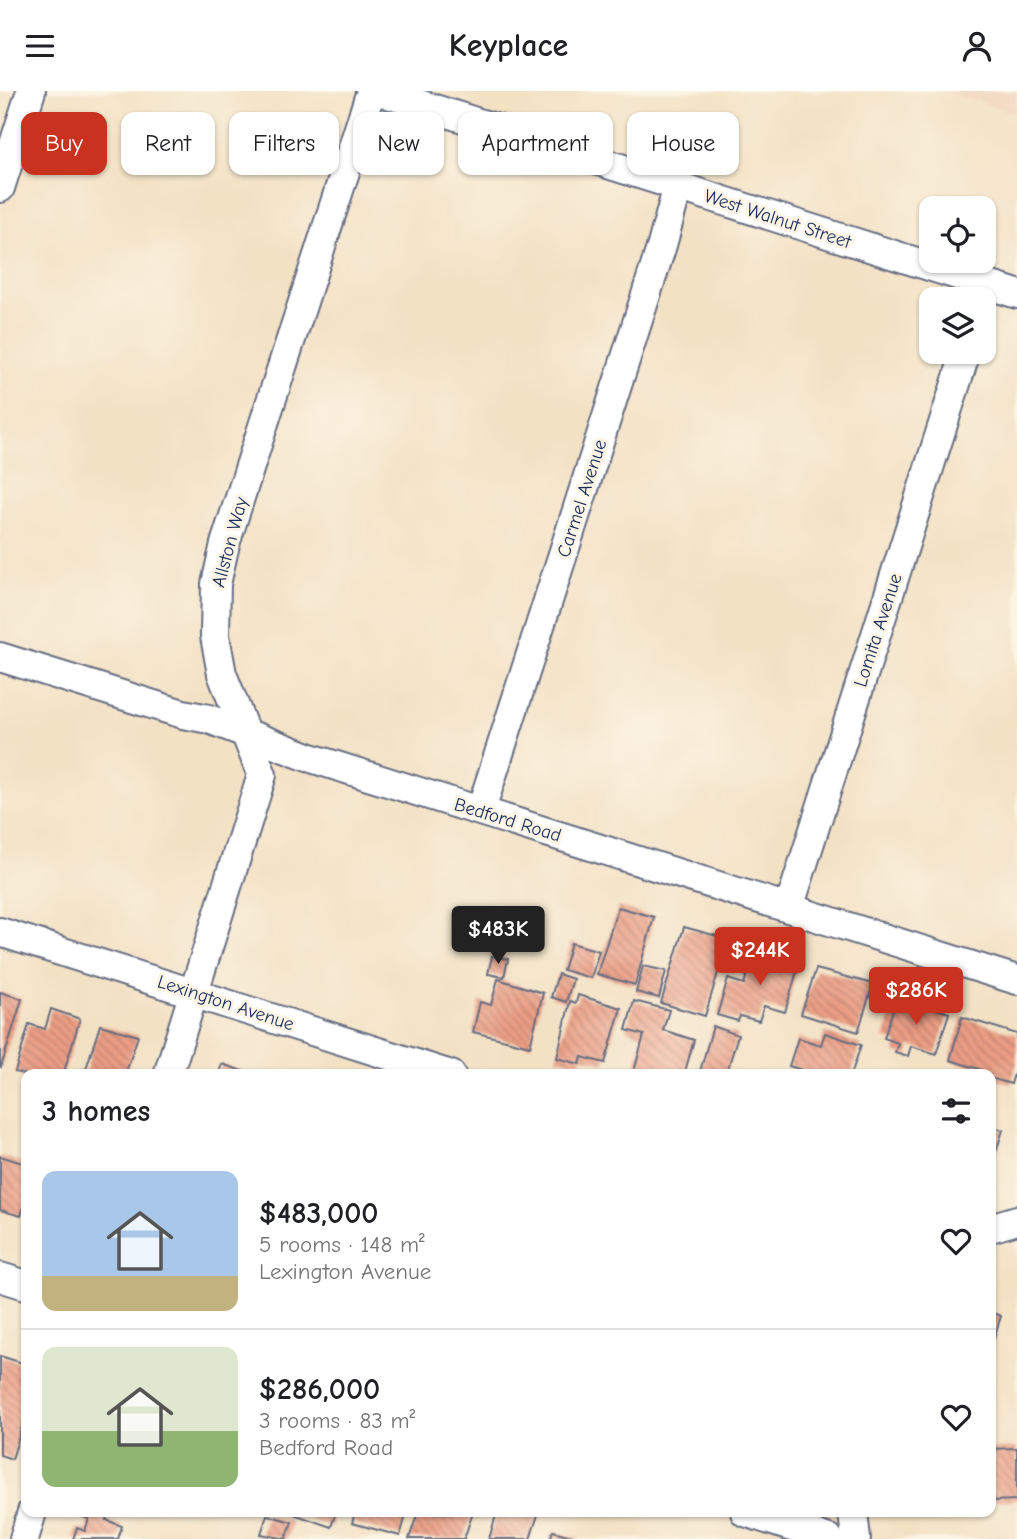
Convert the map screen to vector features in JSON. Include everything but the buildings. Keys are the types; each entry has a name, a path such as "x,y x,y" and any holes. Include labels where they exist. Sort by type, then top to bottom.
{"street":[{"path":"0,188 31,91"},
{"name":"Allston Way","path":"170,1069 262,775 222,674 215,636 216,584 225,544 371,91"},
{"name":"West Walnut Street","path":"378,91 678,186 971,287"},
{"name":"Carmel Avenue","path":"481,810 662,246 678,186"},
{"name":"West Walnut Street","path":"996,293 1017,294"},
{"name":"Lomita Avenue","path":"789,908 962,364"},
{"name":"Bedford Road","path":"0,657 246,733 308,757 1017,981"},
{"name":"Lexington Avenue","path":"0,932 431,1069"},
{"path":"996,1227 1017,1220"},
{"path":"0,1277 21,1283"},
{"path":"24,1539 31,1517"},
{"path":"760,1517 829,1539"},
{"path":"854,1517 856,1539"}],"shaded area":[{"path":"944,91 1017,91 1017,114"}]}
